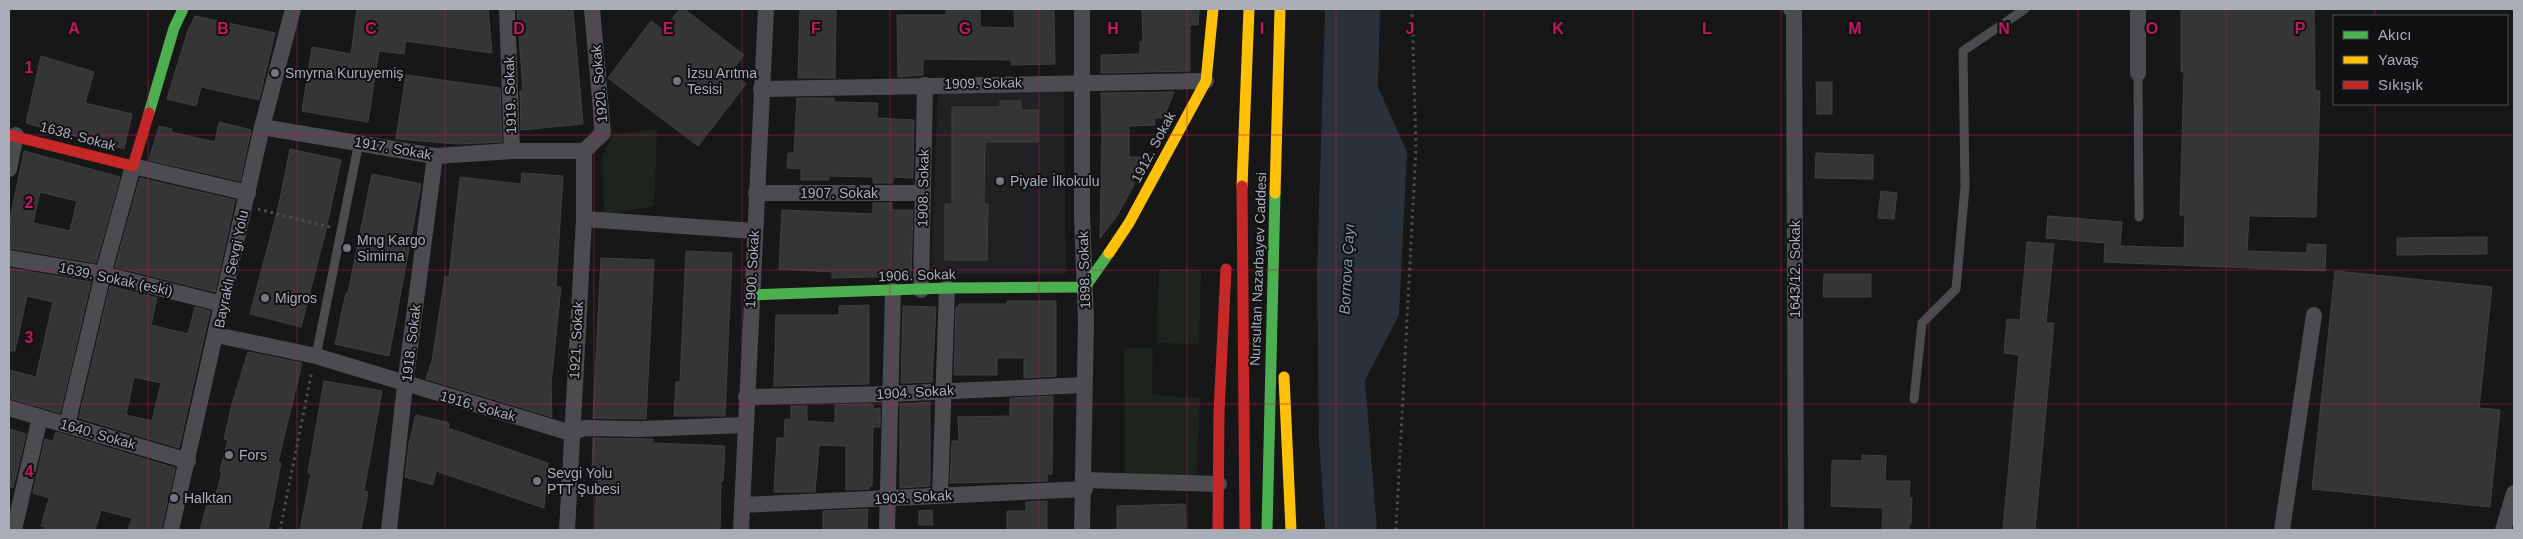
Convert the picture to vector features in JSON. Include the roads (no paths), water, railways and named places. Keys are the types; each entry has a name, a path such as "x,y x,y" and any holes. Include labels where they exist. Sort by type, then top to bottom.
{"main road":[{"path":"133,166 174,28 182,9"},
{"name":"1912. Sokak","path":"1085,286 1129,223 1206,81 1213,9"},
{"name":"Nursultan Nazarbayev Caddesi","path":"1245,530 1241,213 1249,9"},
{"name":"Nursultan Nazarbayev Caddesi","path":"1267,530 1280,9"},
{"name":"1638. Sokak","path":"12,135 133,166"},
{"path":"1218,530 1221,346 1230,250 1241,213"},
{"name":"1906. Sokak","path":"751,295 947,288 1085,286"},
{"path":"1272,297 1288,418 1291,530"}],"street":[{"name":"Bayraklı Sevgi Yolu","path":"171,530 262,127 292,9"},
{"name":"1919. Sokak","path":"507,9 512,151"},
{"name":"1920. Sokak","path":"584,150 603,133 592,9"},
{"name":"1900. Sokak","path":"741,530 744,425 766,9"},
{"name":"1898. Sokak","path":"1082,9 1081,82 1085,286 1085,484 1082,530"},
{"path":"2138,9 2138,73"},
{"name":"1643/12. Sokak","path":"1794,10 1796,530"},
{"name":"1909. Sokak","path":"761,89 1206,81"},
{"name":"1908. Sokak","path":"921,290 925,85"},
{"name":"1917. Sokak","path":"262,127 435,156 512,151 584,150"},
{"path":"9,169 12,135"},
{"name":"1921. Sokak","path":"567,530 584,219 584,150"},
{"name":"1918. Sokak","path":"389,530 405,385 435,156"},
{"path":"67,425 133,166 246,200"},
{"name":"1907. Sokak","path":"756,194 922,193"},
{"path":"584,219 754,231"},
{"name":"1639. Sokak (eski)","path":"9,258 104,274 222,304"},
{"path":"940,495 947,288"},
{"path":"887,530 893,291"},
{"path":"2282,530 2314,315"},
{"name":"1916. Sokak","path":"216,335 316,356 405,385 571,433 585,428 640,429 744,425"},
{"name":"1904. Sokak","path":"746,396 890,394 1084,385"},
{"name":"1640. Sokak","path":"9,408 188,461"},
{"path":"14,530 40,418"},
{"name":"1903. Sokak","path":"742,505 940,495 1085,484 1219,484"},
{"path":"2503,530 2514,493"}],"lane":[{"path":"1914,399 1922,323 1956,289 1966,187 1963,51 2025,9"},
{"path":"2138,73 2139,217"},
{"path":"316,356 343,230 359,142"}],"water":[{"name":"Bornova Çayı","path":"1325,9 1380,9 1378,87 1407,152 1399,315 1365,380 1377,530 1325,530 1319,439 1317,274"}],"place":[{"name":"Smyrna Kuruyemiş","path":"275,73"},
{"name":"İzsu Arıtma Tesisi","path":"677,81"},
{"name":"Piyale İlkokulu","path":"1000,181"},
{"name":"Mng Kargo Simirna","path":"347,248"},
{"name":"Migros","path":"265,298"},
{"name":"Fors","path":"229,455"},
{"name":"Sevgi Yolu PTT Şubesi","path":"537,481"},
{"name":"Halktan","path":"174,498"}]}
